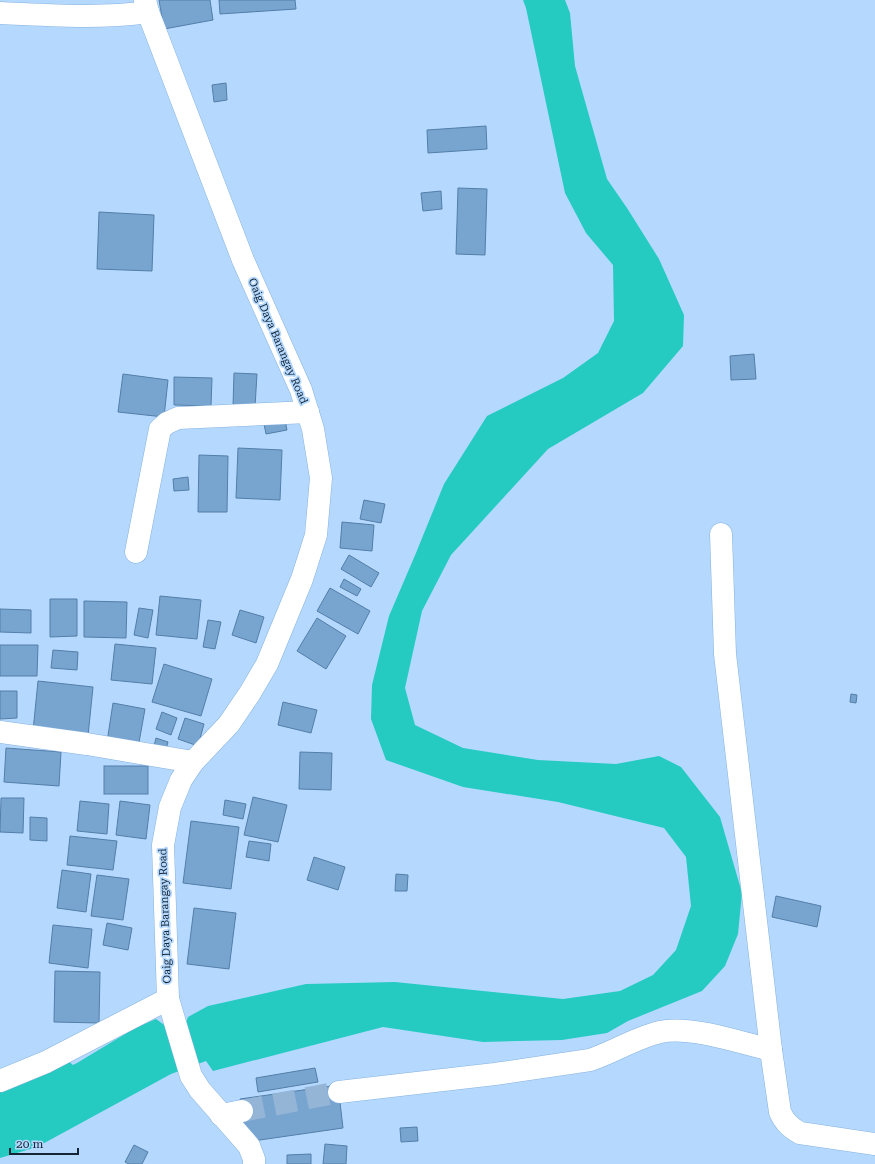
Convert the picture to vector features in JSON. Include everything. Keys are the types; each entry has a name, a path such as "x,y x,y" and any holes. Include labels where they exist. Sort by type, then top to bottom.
{"street":[{"path":"0,13 124,15 146,6"},
{"name":"Oaig Daya Barangay Road","path":"0,1081 46,1062 168,999 163,845 170,807 181,780 193,762 229,724 267,664 302,579 316,535 321,478 313,429 301,390 242,260 146,6"},
{"path":"136,552 160,429 167,423 178,418 308,412"},
{"path":"721,534 725,654 771,1050 780,1112 784,1121 800,1133 875,1144"},
{"path":"0,732 87,744 193,762"},
{"path":"168,999 191,1076 200,1090 232,1113 249,1146 254,1159 254,1164"},
{"path":"339,1092 495,1074 590,1060 603,1056 634,1040 676,1029 707,1034 771,1050"}],"shaded area":[{"path":"523,0 565,0 570,13 575,66 607,179 659,259 684,315 683,346 643,393 548,449 451,555 422,611 405,688 415,725 463,748 538,760 616,764 659,756 681,767 720,817 742,893 738,934 725,966 702,991 628,1021 607,1033 562,1040 483,1042 383,1027 213,1071 206,1061 171,1074 37,1147 0,1158 0,1099 77,1063 135,1028 156,1019 167,1027 186,1022 188,1017 208,1006 306,984 395,982 563,999 620,991 653,975 676,950 691,906 686,857 664,828 558,802 463,787 386,760 371,719 372,685 389,616 444,484 487,416 563,378 598,353 614,321 613,265 586,233 565,193 526,8"}],"building":[{"path":"159,0 210,0 213,20 164,29"},
{"path":"219,0 295,0 296,9 220,14"},
{"path":"226,83 227,100 214,102 212,85"},
{"path":"486,126 487,149 428,153 427,130"},
{"path":"458,188 487,189 485,255 456,254"},
{"path":"441,191 442,209 423,211 421,193"},
{"path":"99,212 154,215 152,271 97,269"},
{"path":"754,354 756,379 731,380 730,356"},
{"path":"234,373 257,374 255,407 233,406"},
{"path":"123,374 168,380 164,417 118,412"},
{"path":"174,377 212,378 211,406 174,405"},
{"path":"284,415 287,430 266,434 263,419"},
{"path":"238,448 282,450 280,500 236,498"},
{"path":"199,455 228,456 227,512 198,512"},
{"path":"188,477 189,490 174,491 173,479"},
{"path":"364,500 385,504 381,523 360,519"},
{"path":"342,522 374,525 372,551 340,548"},
{"path":"349,555 379,573 371,587 341,569"},
{"path":"344,579 361,589 357,596 340,587"},
{"path":"330,588 370,611 358,634 317,611"},
{"path":"160,596 201,600 197,639 156,635"},
{"path":"50,599 77,599 77,636 50,637"},
{"path":"84,601 127,602 126,638 84,637"},
{"path":"139,608 153,610 148,638 134,635"},
{"path":"0,609 31,610 31,633 0,632"},
{"path":"240,610 264,617 256,643 232,635"},
{"path":"317,618 346,636 326,669 297,651"},
{"path":"208,620 221,622 215,649 203,647"},
{"path":"115,644 156,648 152,684 111,680"},
{"path":"0,645 38,645 37,676 0,676"},
{"path":"53,650 78,652 77,670 51,668"},
{"path":"164,664 212,679 201,716 152,702"},
{"path":"38,681 93,687 88,736 33,731"},
{"path":"0,691 17,691 17,718 0,719"},
{"path":"851,694 857,695 856,703 850,702"},
{"path":"283,702 317,710 311,733 278,725"},
{"path":"113,703 145,709 138,748 107,742"},
{"path":"162,712 177,718 171,735 156,729"},
{"path":"185,718 204,724 198,746 178,739"},
{"path":"156,738 168,742 165,753 153,750"},
{"path":"6,748 61,752 59,786 4,782"},
{"path":"300,752 332,753 331,790 299,789"},
{"path":"104,766 148,766 148,794 104,794"},
{"path":"253,797 287,805 278,842 244,835"},
{"path":"1,798 24,798 23,833 0,832"},
{"path":"225,800 246,804 243,819 223,815"},
{"path":"80,801 109,804 107,834 77,831"},
{"path":"120,801 150,805 146,839 116,835"},
{"path":"30,817 47,818 47,841 30,840"},
{"path":"191,821 239,827 231,889 183,883"},
{"path":"70,836 117,841 113,870 67,865"},
{"path":"249,841 271,844 269,861 246,857"},
{"path":"314,857 345,867 338,890 307,880"},
{"path":"62,870 91,874 86,912 57,908"},
{"path":"396,874 408,875 407,891 395,891"},
{"path":"97,875 129,879 123,920 91,916"},
{"path":"776,896 821,906 817,927 772,917"},
{"path":"194,908 236,913 229,969 187,964"},
{"path":"107,923 132,928 128,950 103,945"},
{"path":"53,925 92,929 88,968 49,963"},
{"path":"55,971 100,972 99,1023 54,1022"},
{"path":"315,1068 318,1082 258,1092 256,1078"},
{"path":"338,1085 343,1128 246,1142 240,1099"},
{"path":"417,1127 418,1141 401,1142 400,1128"},
{"path":"325,1144 347,1146 346,1164 323,1164"},
{"path":"134,1145 148,1152 142,1164 129,1164 125,1162"},
{"path":"311,1154 311,1164 287,1164 287,1155"}],"waterway":[{"path":"0,1098 58,1079"}],"tunnel":[{"path":"242,1111 339,1092"}]}
